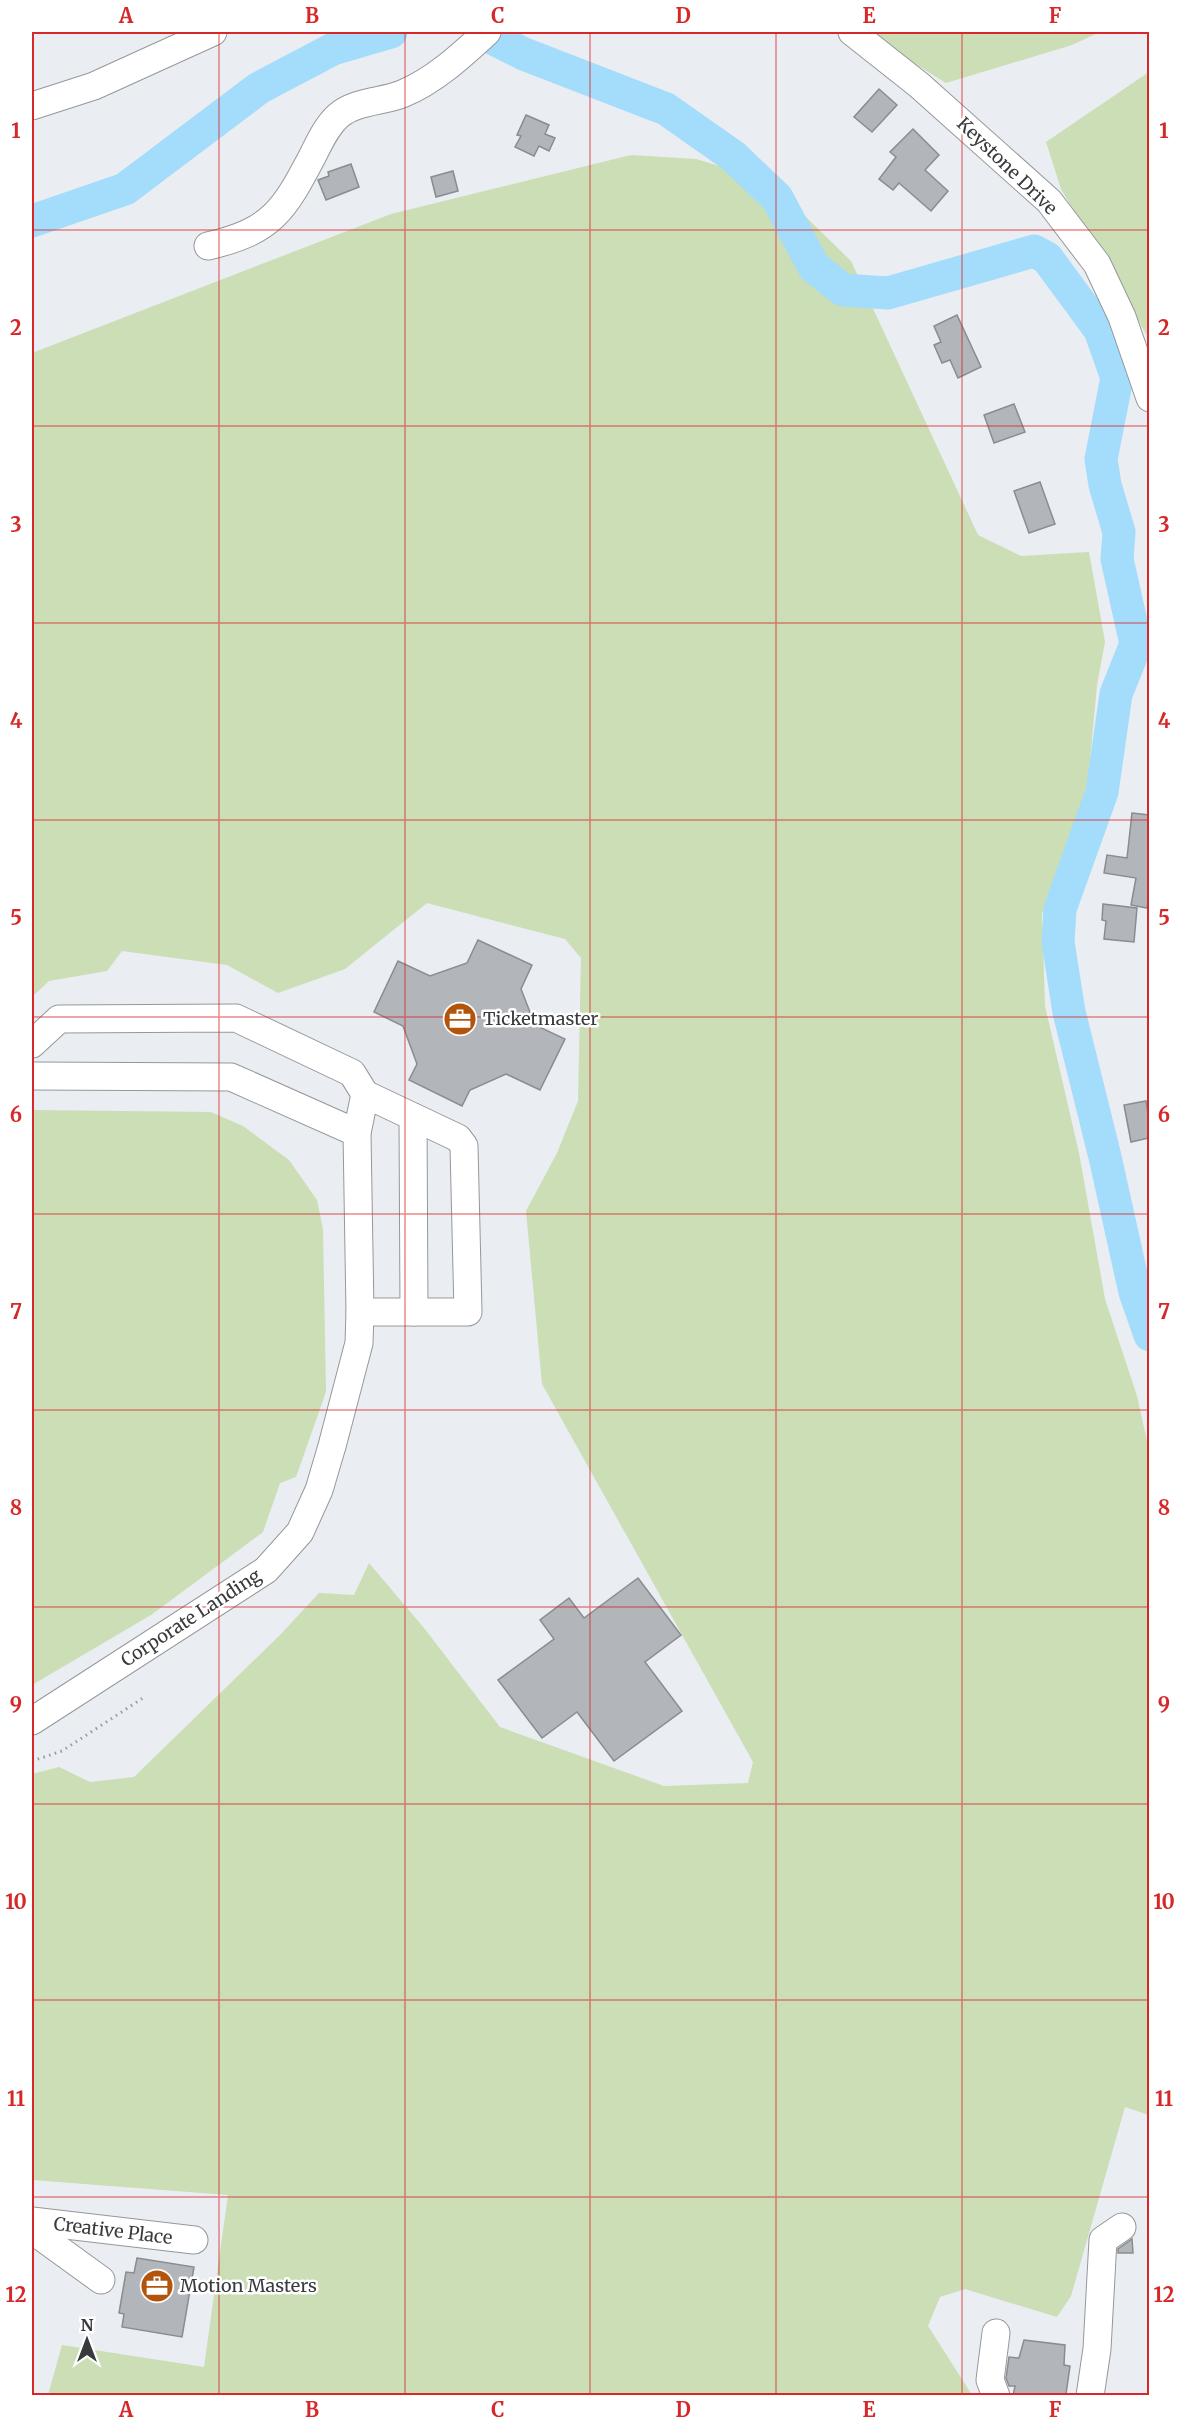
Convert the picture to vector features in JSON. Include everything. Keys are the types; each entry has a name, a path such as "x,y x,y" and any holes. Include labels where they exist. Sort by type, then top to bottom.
{"street":[{"path":"32,106 94,86 213,32"},
{"name":"Keystone Drive","path":"852,32 919,85 1049,201 1096,264 1122,317 1149,398"},
{"path":"208,246 226,242 253,231 276,214 291,196 324,135 337,117 347,110 388,100 421,84 479,39"},
{"path":"32,1044 59,1019 236,1018 352,1073 364,1095 458,1138 464,1146 468,1312 360,1312"},
{"path":"32,1076 231,1077 357,1133"},
{"name":"Corporate Landing","path":"32,1721 266,1570 300,1532 319,1490 359,1343 357,1133 364,1095"},
{"path":"413,1117 414,1312"},
{"name":"Creative Place","path":"32,2221 194,2240"},
{"path":"1090,2396 1098,2349 1103,2240 1122,2227"},
{"path":"32,2230 101,2280"},
{"path":"996,2333 990,2380 996,2396"}],"path":[{"path":"32,1761 62,1750 143,1698"}],"green space":[{"path":"864,32 1100,32 1072,45 946,83"},
{"path":"1149,72 1149,339 1061,189 1046,142"},
{"path":"631,155 696,159 769,181 851,261 978,535 1021,556 1089,552 1105,642 1097,685 1084,825 1042,914 1045,1006 1079,1153 1105,1299 1137,1396 1149,1450 1149,2115 1125,2107 1071,2296 1057,2317 965,2289 940,2297 928,2326 972,2395 48,2395 62,2345 204,2367 228,2195 32,2180 32,1774 59,1767 90,1782 134,1777 279,1636 319,1593 354,1595 369,1563 424,1628 500,1727 664,1786 748,1783 753,1762 542,1384 526,1211 557,1153 578,1101 581,958 565,939 427,903 345,969 278,993 227,965 122,951 107,971 49,981 32,997 32,353 391,214"},
{"path":"32,1110 211,1112 243,1126 289,1160 317,1200 323,1229 326,1392 296,1477 280,1483 263,1532 151,1615 32,1685"}],"building":[{"path":"879,89 897,105 872,132 854,117"},
{"path":"526,115 549,125 545,134 555,138 549,151 539,146 534,156 515,147 521,136 517,135"},
{"path":"913,129 939,155 925,170 948,191 931,211 899,183 893,190 879,179 896,157 890,152"},
{"path":"351,164 359,187 326,200 318,180 329,176 328,172"},
{"path":"453,171 458,191 436,197 431,177"},
{"path":"957,315 981,367 958,378 950,360 942,363 934,345 941,342 934,326"},
{"path":"1014,404 1025,432 994,443 984,415"},
{"path":"1040,482 1055,524 1029,533 1014,491"},
{"path":"1132,813 1149,815 1147,908 1131,905 1136,878 1104,873 1107,855 1127,858"},
{"path":"1103,904 1137,908 1134,942 1104,939 1106,921 1102,920"},
{"name":"Ticketmaster","path":"478,940 532,965 521,989 535,1025 565,1039 540,1090 506,1074 470,1090 462,1106 409,1080 417,1064 403,1026 374,1012 398,961 430,976 467,963"},
{"path":"1146,1101 1149,1138 1131,1142 1124,1105"},
{"path":"638,1578 681,1635 645,1662 682,1711 614,1761 577,1712 542,1738 498,1680 554,1639 540,1620 569,1598 584,1618"},
{"path":"1132,2239 1133,2253 1118,2253 1118,2249"},
{"name":"Motion Masters","path":"137,2258 194,2267 182,2337 122,2327 124,2314 119,2313 126,2272 134,2273"},
{"path":"1024,2340 1065,2345 1064,2365 1070,2366 1066,2394 1013,2396 1015,2386 1009,2386 1006,2378 1009,2357 1019,2358"}],"waterway":[{"path":"32,221 125,189 259,88 333,49 391,32"},
{"path":"480,32 524,54 666,109 733,156 777,198 814,267 843,290 888,293 1034,251 1047,258 1100,330 1117,378 1101,459 1105,485 1119,532 1117,559 1136,644 1116,694 1102,792 1060,909 1058,942 1069,1012 1135,1292 1150,1335"}],"place":[{"name":"Ticketmaster","path":"460,1019"},
{"name":"Motion Masters","path":"157,2286"}]}
